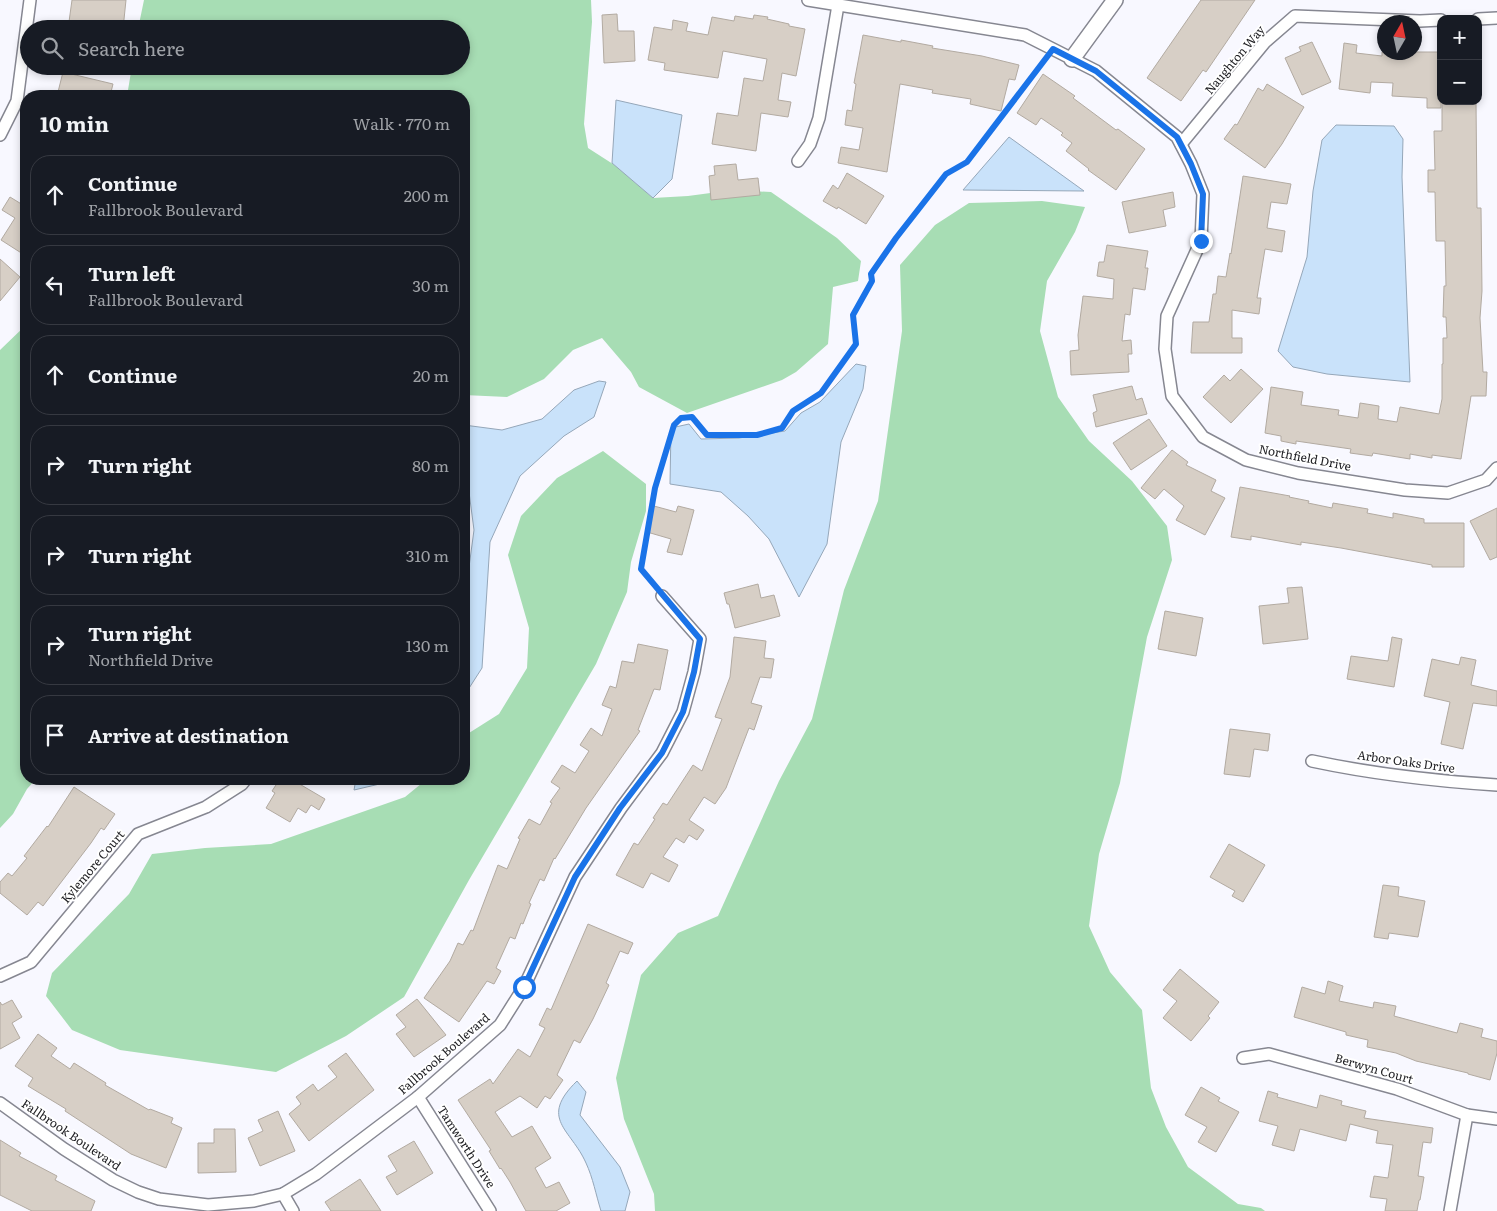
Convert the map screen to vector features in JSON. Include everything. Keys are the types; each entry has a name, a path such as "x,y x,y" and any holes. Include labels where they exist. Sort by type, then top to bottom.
{"street":[{"path":"27,20 30,0"},
{"name":"Northfield Drive","path":"808,0 1025,35 1096,71 1177,137 1191,164 1203,194 1201,241 1167,316 1165,348 1172,396 1203,437 1246,460 1298,473 1405,490 1448,493 1486,480 1497,468"},
{"path":"1072,59 1115,0"},
{"path":"798,161 810,144 819,118 838,5"},
{"name":"Naughton Way","path":"1181,144 1265,42 1295,16 1437,20"},
{"path":"1482,19 1497,18"},
{"path":"0,135 16,100 20,71"},
{"name":"Fallbrook Boulevard","path":"0,1103 64,1150 113,1180 138,1192 159,1199 208,1205 254,1201 283,1194 316,1174 418,1097 500,1024 524,987 575,877 620,808 662,753 683,712 694,672 700,639 662,596"},
{"name":"Arbor Oaks Drive","path":"1312,761 1394,776 1442,782 1497,785"},
{"name":"Kylemore Court","path":"0,976 31,962 138,834 206,807 240,785"},
{"name":"Berwyn Court","path":"1243,1058 1269,1054 1397,1089 1467,1115 1497,1119"},
{"name":"Tamworth Drive","path":"418,1097 490,1211"},
{"path":"1450,1211 1467,1115"},
{"path":"283,1194 293,1211"}],"path":[{"path":"662,596 641,569 655,488 674,425 681,418 692,417 707,435 757,435 782,428 793,411 821,393 856,344 853,315 872,281 871,274 896,238 946,174 967,162 1053,49"}],"green space":[{"path":"144,0 591,0 592,22 584,124 588,148 616,166 653,198 733,190 771,192 837,238 861,261 858,281 833,287 828,344 796,372 782,380 687,413 639,387 631,372 602,338 573,350 544,379 507,397 470,395 470,90 128,90 130,75 470,75 470,20 140,20"},
{"path":"1042,201 1085,207 1075,232 1047,281 1040,331 1058,397 1089,441 1132,481 1167,526 1172,560 1147,637 1120,783 1099,854 1089,926 1110,972 1142,1010 1151,1088 1166,1127 1188,1167 1238,1204 1261,1208 1265,1211 655,1211 654,1194 624,1119 616,1078 641,975 678,933 718,916 779,781 812,719 844,590 878,501 902,331 900,265 935,225 969,203"},
{"path":"20,331 20,785 31,785 13,814 0,828 0,350"},
{"path":"603,451 646,484 646,511 631,562 627,592 596,664 469,880 404,997 346,1036 276,1072 120,1050 72,1030 46,996 52,973 129,894 152,854 205,848 271,844 405,797 420,785 470,785 470,732 499,714 527,668 529,628 508,555 521,516 557,478"}],"water":[{"path":"616,100 682,115 672,179 653,198 612,163"},
{"path":"1336,125 1394,126 1403,139 1402,177 1410,382 1327,374 1293,367 1278,351 1307,257 1313,191 1322,140"},
{"path":"1009,137 1084,191 963,190"},
{"path":"856,364 866,366 863,389 841,442 827,544 799,597 769,539 748,516 721,492 670,484 671,428 689,424 701,439 739,438 785,431 801,413 820,402"},
{"path":"599,381 606,382 594,417 564,436 520,476 490,542 482,668 470,687 470,560 474,530 470,500 470,426 502,430 542,419 574,390"},
{"path":"355,785 375,785 354,790"},
{"path":"577,1081 586,1092 580,1115 620,1167 630,1192 625,1211 601,1211 586,1163 561,1124 559,1115 560,1105"}],"building":[{"path":"72,0 126,0 124,20 69,20"},
{"path":"1201,0 1255,0 1206,72 1203,70 1181,101 1147,78"},
{"path":"617,14 618,31 634,31 635,61 604,63 602,15"},
{"path":"754,15 768,17 767,19 805,29 796,76 782,73 778,100 791,102 788,117 761,113 756,151 712,144 717,113 738,116 744,78 763,81 767,59 723,51 718,78 664,70 665,63 648,60 654,27 672,30 673,20 688,23 686,31 708,35 712,17 734,21 735,16 753,19"},
{"path":"863,35 933,46 932,48 982,56 1019,65 1015,80 1009,79 1001,111 970,104 971,99 932,93 933,90 900,84 887,172 838,163 841,147 859,150 863,128 845,125 847,110 852,111 856,84 854,83"},
{"path":"1312,42 1331,82 1302,95 1285,58 1301,51 1299,47"},
{"path":"1344,43 1357,45 1356,53 1377,55 1377,60 1422,60 1422,52 1437,52 1437,105 1441,105 1441,108 1427,108 1427,98 1392,96 1393,83 1371,82 1370,93 1339,89"},
{"path":"1043,74 1075,96 1073,98 1116,130 1118,129 1145,149 1116,190 1066,151 1072,143 1061,135 1063,133 1041,118 1036,125 1017,113"},
{"path":"62,75 76,75 113,84 112,90 58,90"},
{"path":"1267,84 1304,107 1265,168 1224,139 1235,124 1237,125 1258,88 1263,91"},
{"path":"1442,105 1476,105 1477,208 1481,208 1482,291 1480,318 1483,372 1487,372 1486,396 1471,396 1461,459 1432,455 1432,458 1410,454 1410,459 1373,453 1372,456 1350,453 1351,449 1296,441 1296,444 1281,441 1281,436 1265,433 1271,387 1303,392 1301,405 1339,410 1338,415 1358,418 1360,403 1379,406 1378,419 1397,422 1400,407 1439,414 1442,399 1443,338 1447,338 1446,317 1443,317 1444,286 1446,286 1445,241 1436,241 1435,192 1428,192 1428,170 1435,170 1434,131 1442,131"},
{"path":"736,164 738,180 758,178 760,195 711,200 709,176 715,175 714,166"},
{"path":"847,173 884,196 866,224 838,207 837,209 823,201 833,185 838,189"},
{"path":"1243,176 1291,184 1287,204 1271,202 1267,228 1285,231 1282,252 1265,249 1257,298 1261,298 1259,314 1232,310 1232,338 1242,338 1242,353 1191,353 1193,322 1209,322 1218,276 1226,277"},
{"path":"1173,192 1175,207 1163,210 1166,226 1129,233 1122,202"},
{"path":"10,197 20,203 20,252 1,240 15,218 2,210"},
{"path":"1107,245 1148,251 1145,268 1148,268 1145,290 1133,288 1130,315 1125,314 1122,341 1131,340 1132,354 1128,354 1129,372 1071,375 1070,351 1079,350 1078,335 1083,296 1113,299 1114,279 1097,276 1099,262 1104,262"},
{"path":"0,259 20,277 0,301"},
{"path":"1241,369 1263,389 1231,423 1203,397 1224,375 1230,381"},
{"path":"1132,386 1136,400 1142,398 1147,414 1096,427 1093,413 1097,411 1093,395"},
{"path":"1149,419 1167,446 1131,470 1113,443"},
{"path":"1172,450 1188,462 1186,465 1216,480 1211,491 1225,498 1205,535 1176,520 1184,506 1164,489 1155,499 1141,488"},
{"path":"1240,487 1290,496 1309,501 1308,503 1332,508 1333,503 1368,509 1367,513 1393,518 1393,513 1424,519 1424,523 1464,523 1464,567 1432,567 1432,565 1301,542 1301,545 1251,536 1251,540 1231,537"},
{"path":"654,506 676,512 678,506 694,510 682,555 667,552 671,539 647,532"},
{"path":"1497,508 1497,557 1490,560 1470,521"},
{"path":"758,584 761,598 774,595 780,616 735,628 724,593"},
{"path":"1302,587 1308,639 1263,644 1259,606 1289,603 1287,588"},
{"path":"1165,611 1203,618 1196,656 1158,649"},
{"path":"734,637 766,641 764,658 774,659 771,678 760,677 751,703 762,706 754,730 749,728 726,788 715,804 704,797 689,820 704,830 697,840 689,835 684,843 676,838 663,857 678,865 669,882 651,873 643,888 616,875 634,843 638,845 663,803 667,805 693,765 702,771 722,719 715,717 730,677"},
{"path":"1392,637 1402,639 1394,687 1347,679 1351,656 1388,661"},
{"path":"638,644 668,650 660,690 654,689 638,730 640,731 586,808 554,858 544,881 540,879 529,903 531,904 523,924 521,923 515,939 510,937 496,968 501,971 494,984 487,981 459,1022 424,998 450,961 458,943 463,945 471,930 473,931 498,865 507,869 520,839 518,838 529,819 540,825 552,803 550,802 560,788 551,782 562,765 575,773 589,751 580,745 591,728 602,736 612,709 602,705 610,686 616,688 622,661 634,663"},
{"path":"1461,657 1476,660 1471,685 1497,691 1497,706 1473,703 1463,749 1441,744 1450,702 1424,696 1432,659 1459,665"},
{"path":"1230,729 1270,734 1268,751 1254,749 1250,777 1224,774"},
{"path":"276,785 301,785 325,799 319,810 311,805 306,813 298,808 290,822 266,808 275,793 272,791"},
{"path":"74,787 115,814 104,830 101,828 43,906 38,902 27,915 0,893 0,882 8,873 12,876 27,858 24,856 48,827"},
{"path":"1229,844 1265,865 1243,902 1232,896 1235,891 1210,877"},
{"path":"1383,885 1399,887 1398,896 1425,901 1418,937 1389,933 1388,939 1374,937"},
{"path":"588,924 633,943 628,954 620,951 606,983 609,985 593,1019 580,1043 574,1040 557,1075 563,1080 550,1099 545,1096 537,1108 520,1096 495,1112 512,1137 532,1126 551,1158 535,1168 546,1188 559,1182 570,1203 556,1211 526,1211 510,1182 489,1151 491,1150 458,1100 490,1079 493,1084 518,1049 530,1057 545,1028 539,1025 547,1008 551,1010"},
{"path":"1180,969 1219,1002 1208,1016 1210,1018 1191,1041 1163,1018 1177,1001 1163,990"},
{"path":"1328,981 1343,986 1339,1001 1373,1008 1374,1002 1396,1006 1394,1016 1457,1033 1460,1023 1483,1029 1481,1037 1497,1041 1497,1053 1490,1080 1416,1061 1396,1053 1367,1047 1368,1040 1346,1035 1346,1032 1294,1017 1302,987 1325,994"},
{"path":"417,999 446,1035 414,1057 396,1034 406,1027 396,1015"},
{"path":"12,1000 22,1017 12,1023 20,1038 0,1049 0,1002 2,1005"},
{"path":"38,1034 57,1048 51,1056 70,1069 74,1063 106,1083 105,1085 149,1110 173,1118 171,1123 182,1128 166,1168 131,1154 65,1111 66,1109 28,1086 33,1078 15,1066"},
{"path":"346,1053 374,1090 309,1141 289,1114 301,1104 296,1097 313,1084 318,1091 337,1077 328,1066"},
{"path":"1201,1087 1220,1098 1218,1101 1239,1112 1216,1152 1198,1142 1207,1127 1185,1115"},
{"path":"1268,1091 1278,1094 1277,1097 1317,1108 1320,1095 1342,1101 1341,1105 1366,1111 1364,1118 1433,1128 1431,1143 1423,1142 1418,1176 1424,1177 1417,1211 1385,1211 1387,1199 1370,1197 1374,1176 1388,1178 1393,1145 1376,1143 1378,1131 1350,1124 1346,1141 1300,1129 1294,1151 1272,1145 1278,1126 1259,1121"},
{"path":"278,1111 295,1151 260,1166 248,1138 263,1131 258,1120"},
{"path":"214,1129 235,1129 236,1172 198,1173 198,1143 214,1143"},
{"path":"0,1140 21,1153 19,1156 57,1176 55,1180 95,1201 91,1211 32,1211 0,1195"},
{"path":"414,1141 433,1173 397,1195 386,1177 397,1171 388,1156"},
{"path":"360,1179 381,1211 331,1211 325,1202"}],"route":[{"path":"524,987 575,877 620,808 662,753 683,712 694,672 700,639 641,569 655,488 674,425 681,418 692,417 707,435 757,435 782,428 793,411 821,393 856,344 853,315 872,281 871,274 896,238 946,174 967,162 1053,49 1096,71 1177,137 1191,164 1203,194 1201,241"}]}
